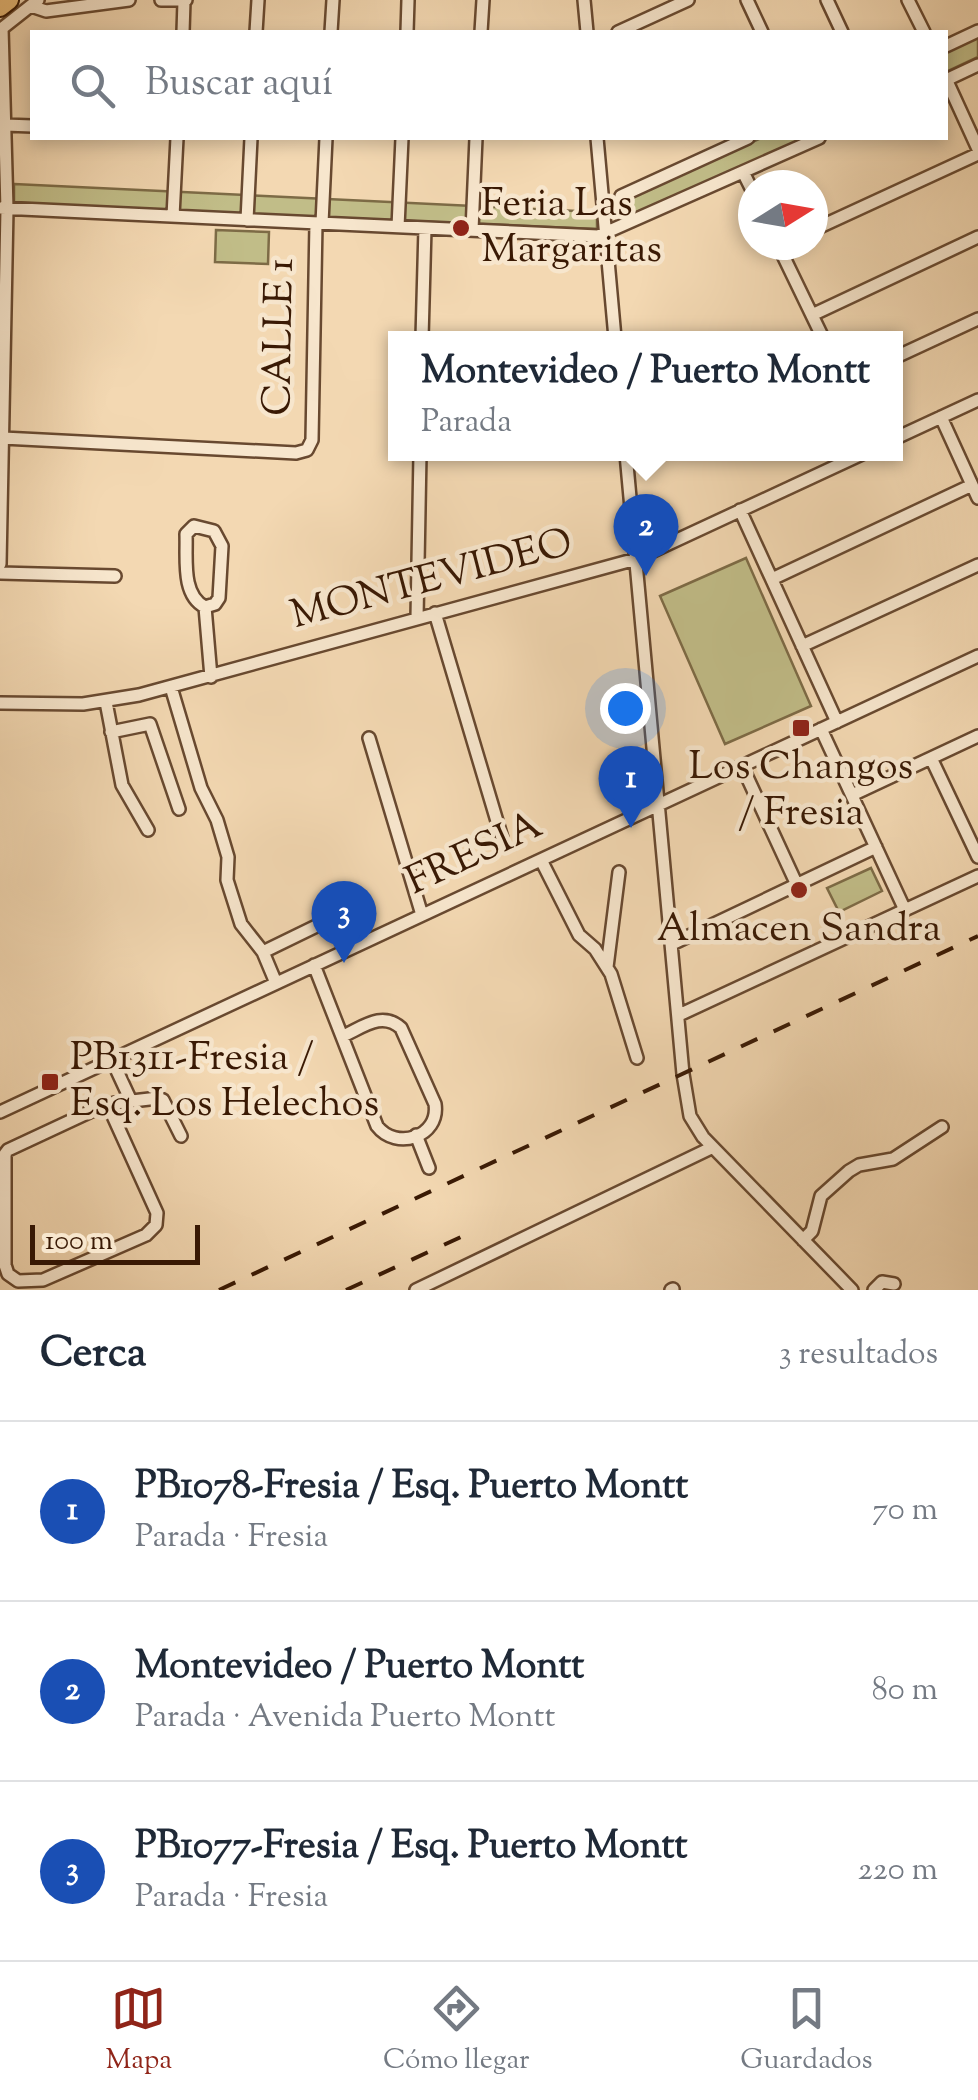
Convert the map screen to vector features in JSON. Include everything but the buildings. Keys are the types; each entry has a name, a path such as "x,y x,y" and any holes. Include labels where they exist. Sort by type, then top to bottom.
{"highway":[{"path":"0,7 8,0"}],"street":[{"path":"0,564 5,125 1,29 34,3 46,11 129,0"},
{"path":"161,0 185,1 183,30"},
{"path":"256,30 258,0"},
{"path":"331,30 333,0"},
{"path":"407,30 408,0"},
{"path":"481,30 483,0"},
{"path":"584,0 587,30"},
{"path":"622,30 688,0"},
{"path":"747,0 761,30"},
{"path":"827,0 841,30"},
{"path":"908,0 923,30"},
{"path":"948,45 978,31"},
{"path":"948,78 978,65"},
{"path":"828,223 978,151 948,84"},
{"path":"5,125 30,126"},
{"path":"173,216 177,140"},
{"path":"247,220 251,140"},
{"name":"CALLE 1","path":"3,438 296,453 307,450 312,440 319,223 326,140"},
{"path":"398,227 402,140"},
{"path":"472,230 476,140"},
{"path":"597,140 614,331"},
{"path":"621,196 744,140"},
{"path":"748,170 812,140"},
{"path":"4,208 589,236 606,234 738,175"},
{"path":"422,331 425,228"},
{"path":"812,315 978,237"},
{"path":"786,260 819,331"},
{"path":"903,354 978,319"},
{"path":"903,435 978,400"},
{"path":"772,579 975,492 940,417"},
{"path":"416,618 420,461"},
{"path":"627,461 687,1104 711,1148 852,1290"},
{"name":"MONTEVIDEO","path":"0,703 106,702 211,677 636,559 847,461"},
{"path":"740,510 837,722"},
{"path":"194,526 214,531 222,546 219,598 205,607 195,601 188,586 186,534 194,526"},
{"path":"802,646 978,564"},
{"path":"0,573 115,576"},
{"path":"205,607 211,677"},
{"path":"435,613 502,838"},
{"name":"FRESIA","path":"0,1112 978,656"},
{"path":"172,687 201,788 217,820 228,857 227,880 242,924 263,952 276,983"},
{"path":"106,702 122,784 148,830"},
{"path":"111,732 150,724 179,809"},
{"path":"821,729 906,910"},
{"path":"852,795 978,736"},
{"path":"370,738 422,915"},
{"path":"931,758 978,857"},
{"path":"742,766 797,885"},
{"path":"672,944 876,847"},
{"path":"541,860 578,935 596,950 607,967 638,1058"},
{"path":"607,967 619,872"},
{"path":"679,1015 978,876"},
{"path":"263,952 339,916"},
{"path":"314,965 376,1126 394,1141 430,1127 437,1114 402,1028 386,1018 342,1036"},
{"path":"112,1060 131,1101"},
{"path":"108,1105 157,1213 156,1225 146,1235 50,1277 18,1282 8,1274 5,1265 5,1154 108,1105 131,1101 163,1100 181,1136"},
{"path":"803,1240 812,1231 821,1196 849,1171 893,1159 942,1127"},
{"path":"416,1135 429,1168"},
{"path":"416,1290 711,1148"},
{"path":"874,1290 882,1282 894,1284"}],"shaded area":[{"path":"978,37 978,57 948,71 948,51"},
{"path":"757,140 800,140 617,223 615,205"},
{"path":"14,184 597,212 597,229 14,204"},
{"path":"216,230 269,232 268,264 215,262"},
{"path":"746,558 811,706 725,744 660,596"},
{"path":"871,868 882,891 839,912 827,888"}],"railway":[{"path":"219,1290 978,936"},
{"path":"346,1290 463,1236"}],"place":[{"name":"Feria Las Margaritas","path":"461,228"},
{"name":"Montevideo / Puerto Montt","path":"646,576"},
{"name":"Los Changos / Fresia","path":"801,728"},
{"name":"PB1078-Fresia / Esq. Puerto Montt","path":"631,828"},
{"name":"Almacen Sandra","path":"799,890"},
{"name":"PB1077-Fresia / Esq. Puerto Montt","path":"344,963"},
{"name":"PB1311-Fresia / Esq. Los Helechos","path":"50,1082"}]}
